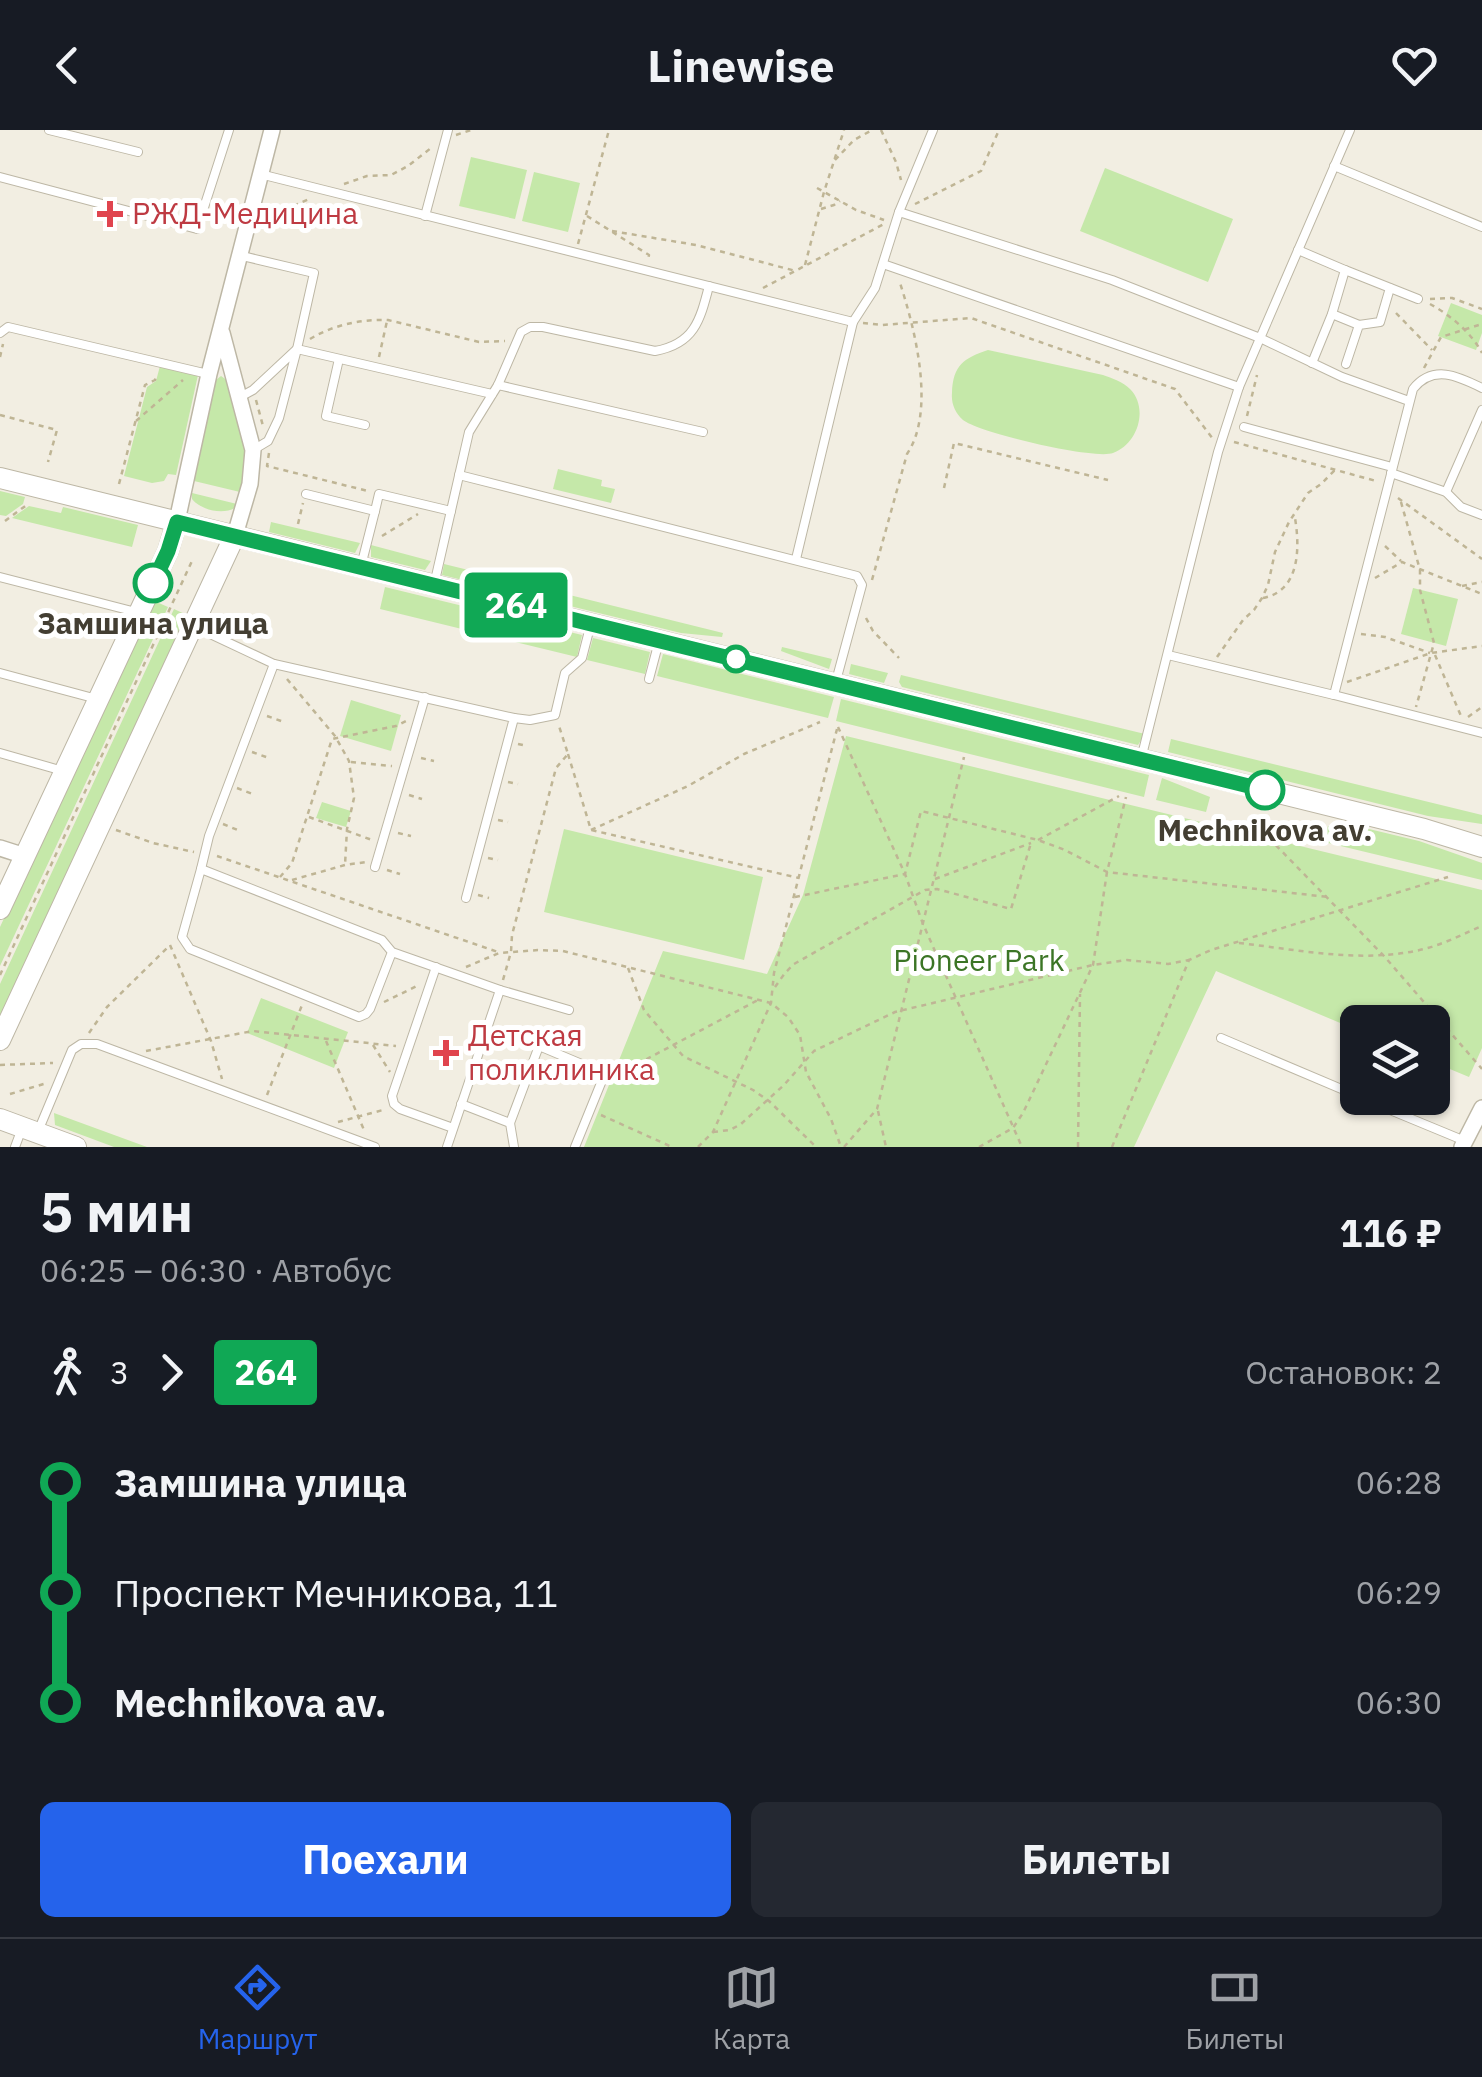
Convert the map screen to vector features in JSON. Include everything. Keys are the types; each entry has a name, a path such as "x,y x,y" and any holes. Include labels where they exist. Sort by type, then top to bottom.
{"street":[{"path":"0,909 168,551 177,522 202,372 221,329 272,130"},
{"path":"0,1040 235,535 250,484 254,450 221,329"},
{"path":"0,478 1424,828 1482,847"},
{"path":"1424,828 1482,837"},
{"path":"0,848 24,856"},
{"path":"1463,1144 1482,1108"},
{"path":"0,1118 25,1136 76,1147"}],"lane":[{"path":"49,130 138,152"},
{"path":"0,177 197,229 229,130"},
{"path":"796,559 853,322 875,288 899,212 933,130"},
{"path":"1141,760 1221,443 1239,387 1350,130"},
{"path":"425,216 447,135"},
{"path":"1334,166 1482,226"},
{"path":"259,174 853,322"},
{"path":"899,212 1112,280 1408,401"},
{"path":"1298,250 1418,300"},
{"path":"238,256 314,273 279,418 268,442 254,450"},
{"path":"883,264 1239,387"},
{"path":"1312,362 1345,270"},
{"path":"434,585 469,432 498,385 521,332 542,327 655,351 669,348 692,332 702,313 708,286"},
{"path":"1332,314 1359,326 1380,322 1390,288"},
{"path":"1346,364 1359,326"},
{"path":"0,333 8,328 202,372"},
{"path":"296,349 492,394"},
{"path":"240,397 253,390 296,349"},
{"path":"339,359 326,416 364,425"},
{"path":"1335,690 1413,389 1430,375 1444,374 1460,376 1482,388"},
{"path":"498,385 703,432"},
{"path":"1446,492 1482,410"},
{"path":"1244,427 1391,470 1446,492 1461,507 1482,515"},
{"path":"1471,435 1482,439"},
{"path":"460,475 857,576 862,585 835,684"},
{"path":"306,494 374,510"},
{"path":"361,566 379,494 451,511"},
{"path":"0,577 138,613"},
{"path":"193,626 274,664 530,720 555,715 565,673 582,658 591,624"},
{"path":"649,680 659,640"},
{"path":"1168,656 1335,690 1482,732"},
{"path":"274,664 214,821 183,928 184,943 190,949 359,1017 370,1009 392,952"},
{"path":"0,673 98,700"},
{"path":"376,864 426,697"},
{"path":"466,898 514,718"},
{"path":"0,753 64,772"},
{"path":"201,869 382,940 392,952 569,1010"},
{"path":"436,967 392,1096 400,1109 453,1128"},
{"path":"446,1147 500,990"},
{"path":"1221,1038 1340,1089"},
{"path":"25,1136 72,1050 81,1044 97,1044 373,1146"},
{"path":"514,1147 510,1123 539,1046 602,1075 575,1147"},
{"path":"461,1104 510,1123"},
{"path":"1399,1115 1463,1144"}],"path":[{"path":"260,220 367,176 391,175 447,135 471,130"},
{"path":"575,253 610,130"},
{"path":"804,266 844,130"},
{"path":"834,162 854,140 872,130"},
{"path":"881,130 896,162 905,196"},
{"path":"899,212 981,171 999,130"},
{"path":"748,296 889,222 818,188"},
{"path":"820,209 840,201"},
{"path":"586,214 648,255 646,271"},
{"path":"612,231 696,245 796,271"},
{"path":"868,594 923,408 913,324 894,268"},
{"path":"1482,310 1452,298 1421,298 1447,314 1482,353"},
{"path":"1386,302 1433,351"},
{"path":"853,322 882,326 972,318 1175,389 1221,443 1374,480 1482,559"},
{"path":"296,349 314,336 361,320 388,320 479,342 516,340"},
{"path":"377,368 388,320"},
{"path":"1420,380 1441,337 1482,324"},
{"path":"119,484 144,385 155,380 160,362"},
{"path":"135,422 202,372"},
{"path":"1244,427 1258,372"},
{"path":"0,415 57,430 48,462"},
{"path":"944,488 954,444 1108,480"},
{"path":"1212,667 1262,598 1275,552 1294,514 1308,493 1336,469"},
{"path":"310,477 379,494"},
{"path":"1401,500 1434,642 1414,715"},
{"path":"5,521 29,503"},
{"path":"372,542 416,514 436,508"},
{"path":"1262,598 1282,590 1294,572 1298,536 1294,514"},
{"path":"1374,537 1402,562 1482,594"},
{"path":"0,974 192,561"},
{"path":"1360,586 1402,562"},
{"path":"1461,586 1482,582"},
{"path":"859,628 863,612 873,632 899,658"},
{"path":"1350,632 1385,637 1432,653 1463,720 1482,707"},
{"path":"1335,690 1432,653 1480,645"},
{"path":"274,664 336,736 349,762 354,798 345,866"},
{"path":"256,712 284,722"},
{"path":"280,877 292,863 332,738 396,726 420,714"},
{"path":"555,715 590,830"},
{"path":"590,830 688,786 744,754 820,722"},
{"path":"698,1147 713,1132 771,1003 774,973 838,727 1022,1147"},
{"path":"242,749 269,758"},
{"path":"408,754 434,761"},
{"path":"500,990 556,768 568,754"},
{"path":"886,1147 877,1109 964,758"},
{"path":"349,762 405,768"},
{"path":"228,785 254,795"},
{"path":"397,792 422,798"},
{"path":"934,879 1032,843 1119,796"},
{"path":"979,1147 1013,1128 1023,1113 1092,965 1106,872 1126,797"},
{"path":"905,874 922,810 1038,840 1106,872 1328,896"},
{"path":"307,816 382,844"},
{"path":"214,821 240,831"},
{"path":"110,828 154,844 222,857 499,953"},
{"path":"386,830 411,836"},
{"path":"590,830 800,878"},
{"path":"1262,831 1384,956 1482,1069"},
{"path":"774,988 794,964 931,888 1011,909 1032,843"},
{"path":"290,880 345,866 376,864 400,874"},
{"path":"795,897 905,874"},
{"path":"713,1132 741,1124 784,1086 814,1051 903,1009 1092,965 1127,960 1168,964 1190,960 1235,942 1448,876"},
{"path":"1235,942 1344,956 1384,956 1428,948 1482,926"},
{"path":"81,1044 107,1008 170,945 211,1040 226,1092"},
{"path":"451,973 499,953 563,952 760,999 788,1017 800,1035 806,1072 842,1147 877,1109"},
{"path":"1112,1147 1190,960"},
{"path":"627,967 644,1010 683,1056 768,1100 816,1147"},
{"path":"370,1009 432,979"},
{"path":"1078,1147 1080,992"},
{"path":"262,1106 305,996"},
{"path":"601,1083 760,999"},
{"path":"125,1055 253,1031 408,1048"},
{"path":"325,1039 373,1146"},
{"path":"372,1044 396,1082"},
{"path":"0,1065 66,1061"},
{"path":"10,1094 58,1080"},
{"path":"330,1130 338,1122 394,1104"},
{"path":"590,1110 672,1147"}],"green space":[{"path":"471,157 527,170 515,219 459,206"},
{"path":"1105,168 1233,219 1208,282 1080,231"},
{"path":"534,172 580,183 568,232 522,221"},
{"path":"1451,303 1482,315 1482,333 1476,350 1438,336"},
{"path":"988,350 1121,382 1139,406 1134,434 1113,453 1084,453 991,432 963,420 952,400 955,376 966,360"},
{"path":"160,366 198,375 176,475 168,474 164,481 152,483 124,476 147,387 156,381"},
{"path":"221,376 228,381 246,440 247,459 240,492 194,481 216,380"},
{"path":"558,469 602,480 601,486 615,489 611,503 553,489"},
{"path":"0,491 25,497 23,504 6,516 0,515"},
{"path":"192,493 237,504 230,510 212,510 196,503"},
{"path":"29,506 61,513 63,507 138,525 132,547 12,518"},
{"path":"271,522 360,543 355,553 269,532"},
{"path":"371,545 431,561 425,570 371,557"},
{"path":"444,564 723,633 722,637 681,633 442,575"},
{"path":"385,587 582,635 577,657 380,609"},
{"path":"1413,588 1458,599 1446,646 1401,634"},
{"path":"152,600 168,607 0,966 0,927"},
{"path":"174,609 189,616 0,1021 0,984"},
{"path":"593,638 650,652 645,674 587,660"},
{"path":"782,647 832,659 829,669 781,651"},
{"path":"663,654 834,697 828,718 657,676"},
{"path":"851,664 888,673 884,683 849,674"},
{"path":"901,675 1145,734 1138,745 902,687"},
{"path":"841,699 1149,775 1144,797 836,721"},
{"path":"351,700 401,715 391,751 340,736"},
{"name":"Pioneer Park","path":"846,736 1482,890 1482,1048 1469,1077 1450,1069 1450,1005 1340,1005 1340,1023 1216,971 1134,1147 584,1147 663,951 767,974 803,895"},
{"path":"1171,739 1482,815 1482,824 1428,816 1168,752"},
{"path":"1162,778 1210,797 1206,812 1156,800"},
{"path":"322,802 351,811 346,827 316,818"},
{"path":"1328,826 1369,829 1419,841 1482,863 1482,880 1324,842"},
{"path":"564,829 763,877 744,960 544,912"},
{"path":"261,998 348,1032 334,1068 247,1033"},
{"path":"54,1113 147,1147 114,1147 55,1125"}],"bus line":[{"name":"264","path":"153,583 177,522 1265,790"}],"place":[{"name":"РЖД-Медицина","path":"110,214"},
{"name":"Замшина улица","path":"153,583"},
{"name":"Mechnikova av.","path":"1265,790"},
{"name":"Детская поликлиника","path":"446,1053"}]}
